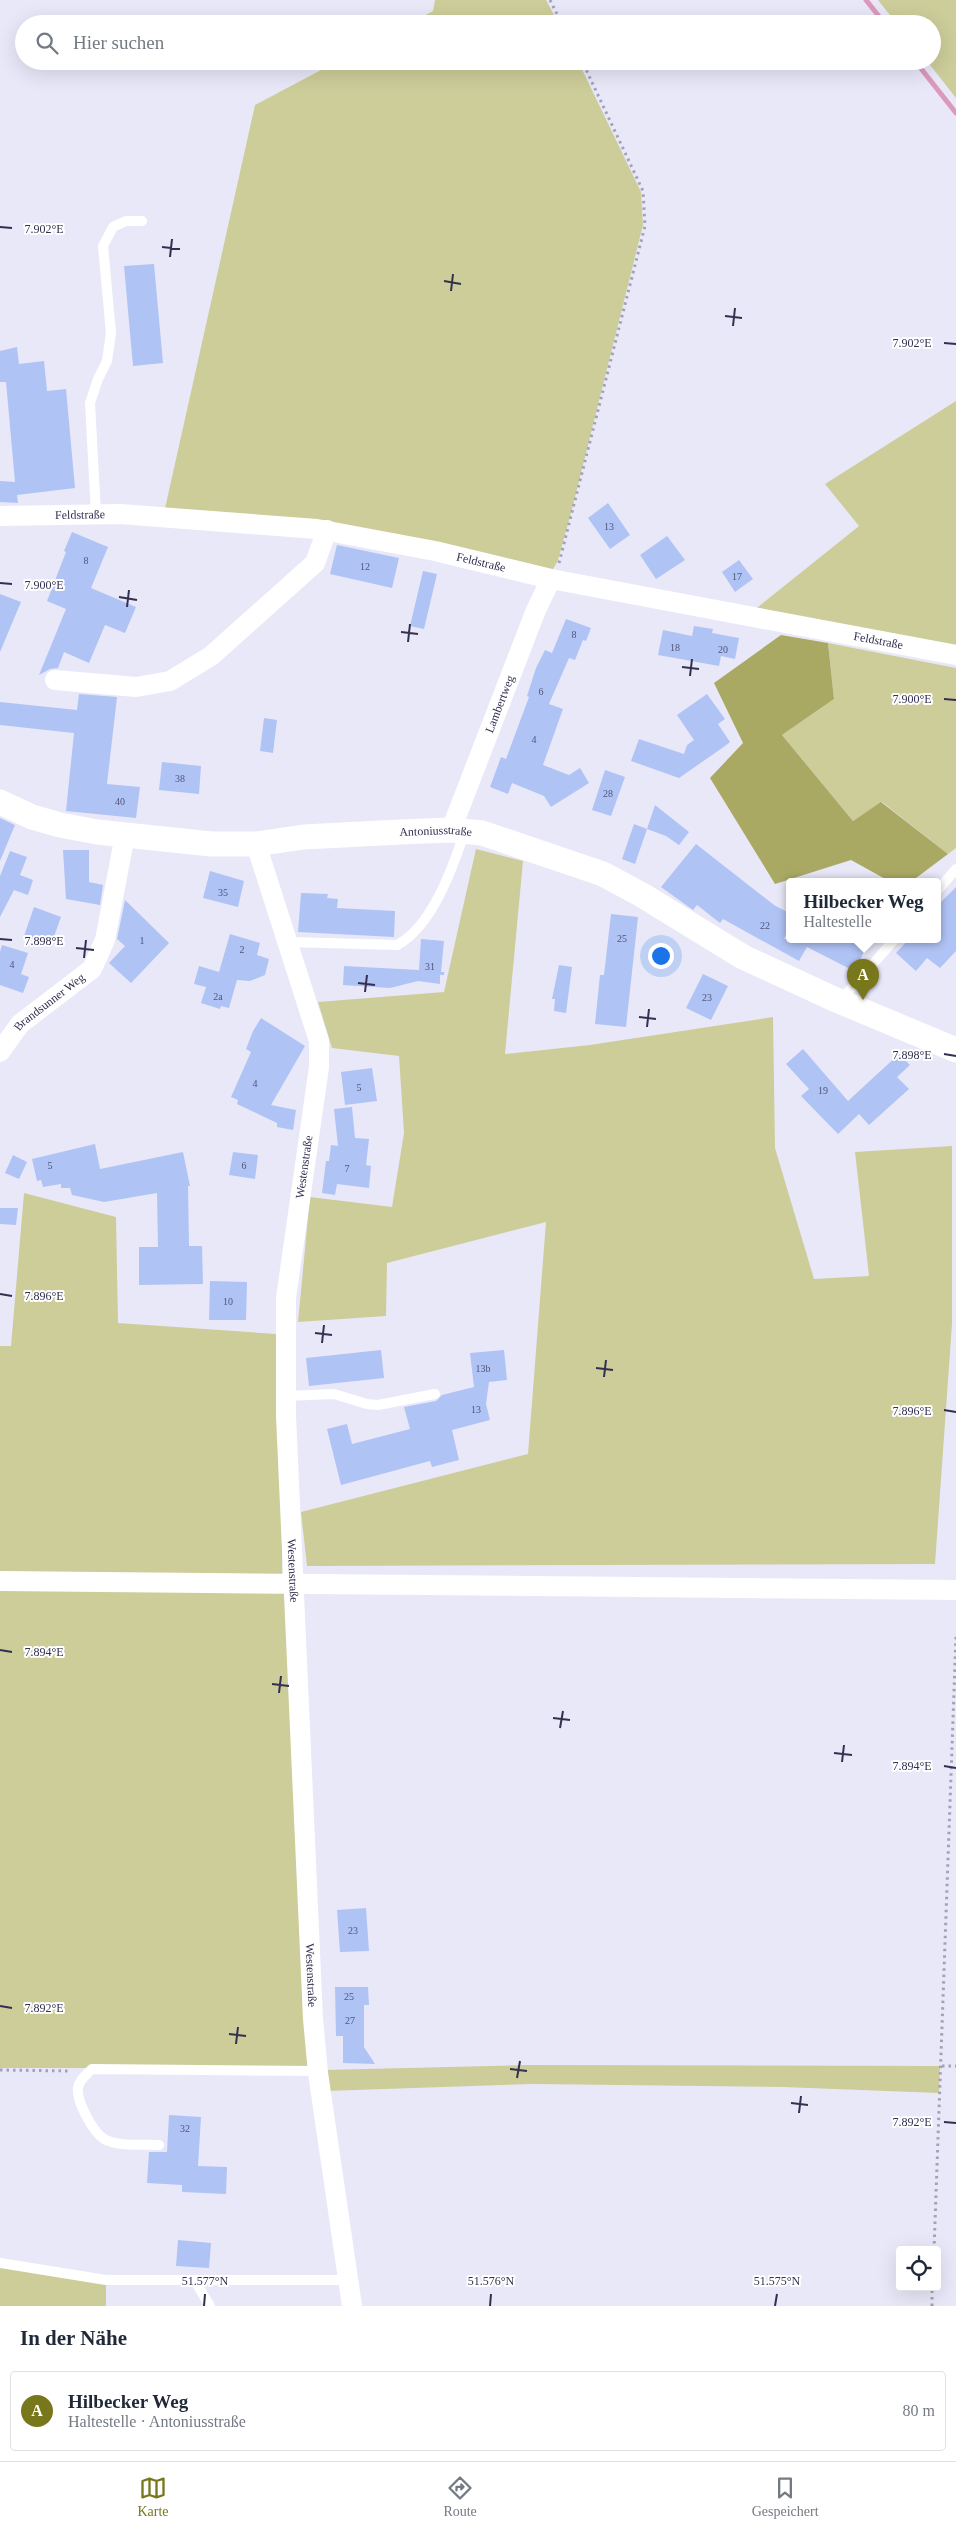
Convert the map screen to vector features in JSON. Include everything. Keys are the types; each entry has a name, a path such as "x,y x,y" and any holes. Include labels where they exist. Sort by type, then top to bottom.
{"street":[{"name":"Feldstraße","path":"0,516 120,514 328,530 435,551 551,579 956,655"},
{"path":"55,680 136,687 170,681 211,656 315,563 328,530"},
{"name":"Lambertweg","path":"458,830 536,610 551,579"},
{"name":"Antoniusstraße","path":"0,802 32,817 60,825 124,835 211,844 256,844 304,837 458,830 490,836 602,874 642,895 743,957 840,1001 956,1050"},
{"name":"Brandsunner Weg","path":"0,1052 20,1024 92,968 105,940 124,835"},
{"name":"Westenstraße","path":"256,844 289,942 318,1041 319,1068 286,1298 286,1396 313,2019 318,2072 352,2306"},
{"path":"0,1581 956,1590"}],"lane":[{"path":"96,514 90,403 98,379 107,361 111,333 103,246 113,227 126,221 142,220"},
{"path":"289,942 397,945 408,939 433,908 458,830"},
{"path":"941,886 956,869"},
{"path":"840,1001 891,943"},
{"path":"286,1396 334,1394 367,1404 378,1405 435,1394"},
{"path":"159,2145 114,2142 103,2138 84,2114 78,2088 82,2078 92,2069 318,2072"},
{"path":"0,2263 106,2280 349,2280"},
{"path":"195,2281 210,2306"}],"path":[{"path":"550,0 558,15"},
{"path":"551,579 566,541 645,226 643,191 586,70"},
{"path":"934,2246 956,1636"},
{"path":"942,2066 956,2066"},
{"path":"0,2070 56,2072 92,2069"},
{"path":"932,2291 932,2306"}],"green space":[{"path":"435,0 546,0 554,15 426,15 433,11"},
{"path":"878,0 956,0 956,98 934,70 941,70 941,15 890,15"},
{"path":"321,70 582,70 641,192 643,225 571,513 558,560 549,577 164,513 255,105"},
{"path":"956,401 956,648 753,611 859,526 825,484"},
{"path":"828,643 956,668 956,848 948,854 882,802 853,821 782,735 834,699"},
{"path":"476,849 523,861 505,1054 590,1045 773,1017 775,1148 814,1279 869,1276 855,1152 952,1146 952,1324 935,1564 307,1566 301,1512 528,1454 546,1222 387,1263 386,1316 298,1322 310,1197 392,1207 404,1133 399,1056 332,1048 318,1002 444,992"},
{"path":"24,1193 116,1217 118,1323 276,1334 283,1516 282,1574 0,1574 0,1346 11,1346"},
{"path":"0,1584 291,1587 316,2068 0,2068"},
{"path":"528,2065 940,2066 939,2093 783,2087 534,2084 325,2091 324,2070"},
{"path":"0,2266 106,2282 106,2306 0,2306"}],"shaded area":[{"path":"781,635 828,643 834,699 782,735 853,821 881,802 948,854 916,878 884,878 851,860 794,878 786,878 786,881 775,884 710,778 743,743 714,683"}],"building":[{"path":"154,264 163,363 133,366 124,266"},
{"path":"17,347 19,364 44,361 47,391 66,389 75,488 17,495 18,503 0,502 0,481 15,482 6,382 0,382 0,351"},
{"path":"608,503 630,535 610,549 588,518"},
{"path":"72,532 108,547 91,588 136,607 125,633 105,625 89,663 64,652 58,668 50,669 39,675 66,609 47,601"},
{"path":"667,536 685,560 656,579 640,555"},
{"path":"337,545 399,558 392,588 330,574"},
{"path":"739,560 753,579 735,592 722,572"},
{"path":"423,571 437,574 424,629 410,626"},
{"path":"0,594 21,602 0,652"},
{"path":"566,619 591,628 586,641 583,640 575,660 569,658 549,704 563,709 543,765 569,775 580,768 589,783 551,807 544,796 512,783 508,794 490,787 501,757 506,759 529,697 527,696 536,668 545,650 552,653"},
{"path":"694,626 713,629 712,633 739,638 735,659 721,656 719,666 658,655 663,630 692,636"},
{"path":"79,694 117,697 107,784 140,787 136,818 66,811 74,733 0,725 0,702 77,710"},
{"path":"707,694 725,719 718,724 730,742 679,778 631,761 639,739 684,754 687,745 694,740 677,715"},
{"path":"264,718 277,720 273,753 260,751"},
{"path":"162,762 201,766 199,794 159,790"},
{"path":"605,770 625,777 611,816 592,810"},
{"path":"655,805 689,832 679,845 666,836 647,829"},
{"path":"0,818 15,825 0,861"},
{"path":"634,824 647,829 635,864 622,859"},
{"path":"696,844 774,905 786,911 786,935 784,939 786,939 786,943 869,943 854,971 807,947 799,961 723,919 720,923 697,905 693,910 661,887"},
{"path":"63,850 89,850 89,882 103,885 100,905 66,899"},
{"path":"10,851 27,857 20,875 33,880 28,895 14,890 0,917 0,876"},
{"path":"210,871 244,881 238,907 203,898"},
{"path":"956,887 956,951 940,968 927,958 916,971 896,953 905,943 941,943 941,902"},
{"path":"301,893 328,894 327,898 338,899 337,908 395,911 394,937 298,932"},
{"path":"125,900 169,943 131,983 109,963 125,946 117,939"},
{"path":"34,907 61,917 51,945 24,936"},
{"path":"611,914 638,917 626,1027 595,1024 600,975 604,975"},
{"path":"230,934 260,943 257,955 269,959 265,975 250,981 237,980 229,1008 221,1006 220,1009 201,1003 206,987 194,984 199,966 219,972"},
{"path":"421,939 444,941 441,972 444,972 444,975 440,975 440,984 418,981 390,988 343,985 344,966 419,970"},
{"path":"2,945 28,953 21,974 29,977 23,993 0,985 0,952"},
{"path":"559,965 572,967 566,1013 554,1011 555,999 552,999"},
{"path":"703,974 728,986 711,1020 686,1008"},
{"path":"261,1018 305,1046 271,1105 296,1110 293,1130 277,1127 277,1123 237,1104 238,1100 231,1097 251,1052 246,1049 253,1031"},
{"path":"803,1049 848,1101 899,1054 910,1065 897,1077 909,1089 869,1125 859,1114 838,1134 801,1096 809,1089 786,1064"},
{"path":"372,1068 377,1101 345,1105 341,1072"},
{"path":"352,1107 355,1138 369,1139 366,1165 371,1166 369,1188 337,1184 335,1195 322,1193 326,1161 329,1161 331,1145 338,1146 334,1109"},
{"path":"95,1144 100,1169 183,1152 190,1186 188,1186 189,1246 202,1246 203,1284 139,1285 139,1247 158,1247 157,1193 104,1202 72,1195 70,1188 61,1188 61,1184 43,1187 41,1180 37,1181 32,1159"},
{"path":"233,1152 258,1155 255,1179 229,1175"},
{"path":"13,1155 27,1162 19,1179 5,1173"},
{"path":"0,1208 18,1208 16,1225 0,1224"},
{"path":"210,1281 247,1282 246,1320 209,1320"},
{"path":"381,1350 384,1378 309,1386 306,1358"},
{"path":"504,1350 507,1380 489,1382 486,1404 490,1420 452,1430 459,1460 432,1467 430,1461 341,1485 327,1429 347,1424 352,1444 410,1429 404,1407 436,1401 442,1395 474,1387 470,1353"},
{"path":"366,1908 369,1951 340,1952 337,1910"},
{"path":"335,1987 368,1987 369,2005 364,2005 364,2047 375,2064 343,2063 343,2036 336,2036"},
{"path":"169,2115 201,2117 198,2166 227,2167 226,2194 182,2192 182,2185 147,2183 149,2152 167,2152"},
{"path":"178,2240 211,2243 209,2268 176,2266"}],"waterway":[{"path":"866,0 878,15"},
{"path":"922,70 956,113"}],"place":[{"name":"Hilbecker Weg","path":"863,1000"}]}
